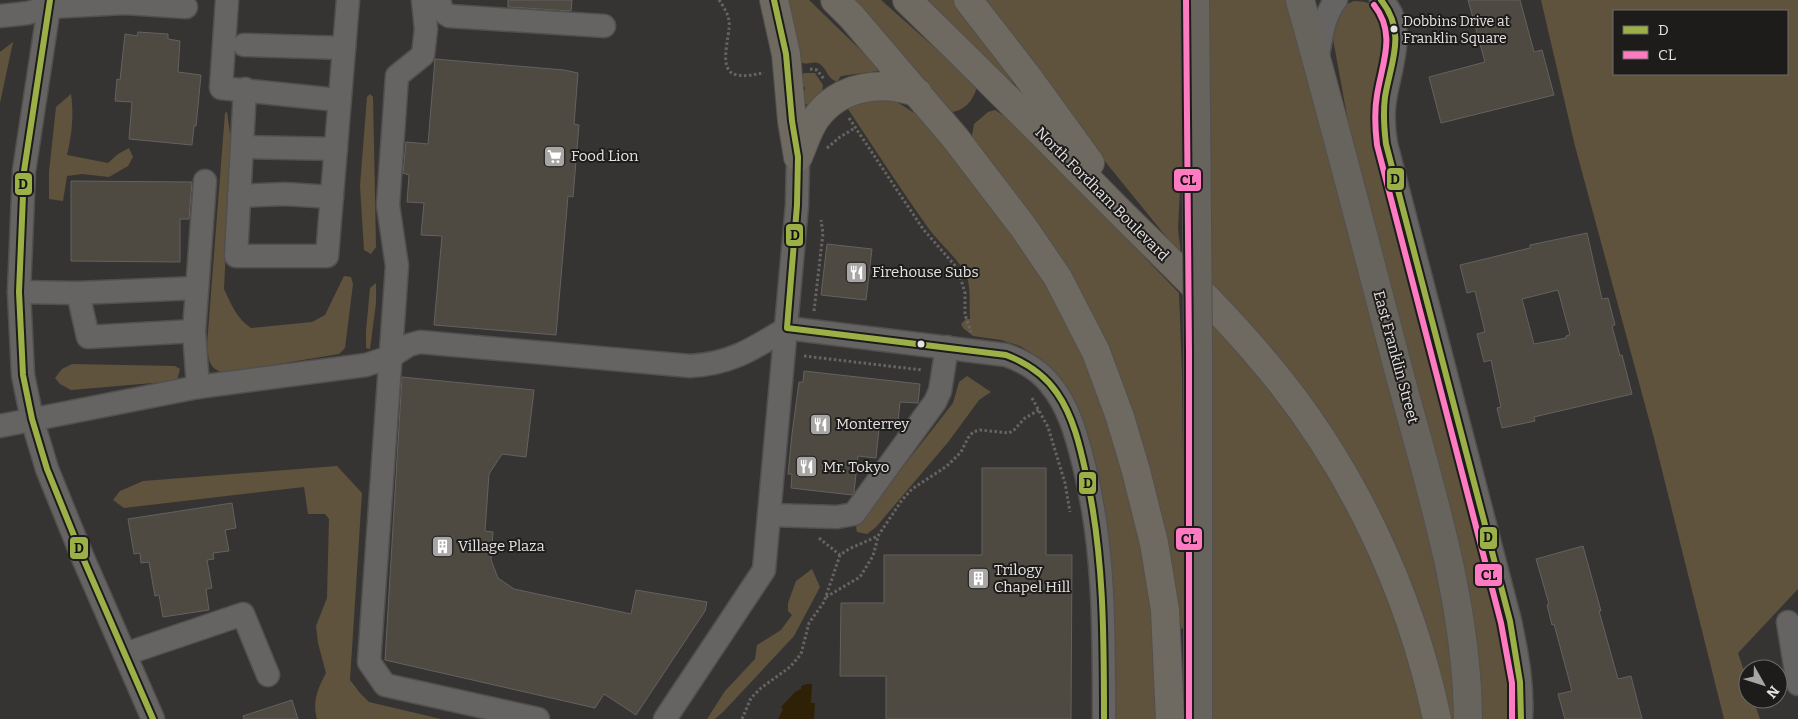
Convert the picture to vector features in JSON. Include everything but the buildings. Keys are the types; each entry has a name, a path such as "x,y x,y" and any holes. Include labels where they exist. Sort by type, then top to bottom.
{"highway":[{"path":"774,0 789,72 792,121 798,157"},
{"path":"835,0 918,93 1024,228 1058,278 1096,352 1109,384 1136,471 1154,543 1165,610 1170,719"},
{"name":"North Fordham Boulevard","path":"907,0 1214,305 1267,365 1303,412 1336,461 1374,534 1404,603 1437,719"},
{"path":"968,0 1027,76 1139,231"},
{"path":"798,157 812,124 824,109 836,99 856,90 878,86 896,86 918,93"}],"main road":[{"path":"1195,0 1198,350 1198,719"},
{"name":"East Franklin Street","path":"1300,0 1452,575 1463,640 1468,719"}],"street":[{"path":"227,0 221,88 338,100"},
{"path":"245,89 236,256 327,256 338,100 348,0"},
{"path":"423,0 426,29 422,55 397,76 388,205 397,266 369,662 385,685 538,719"},
{"path":"439,0 442,11 448,16 604,26"},
{"path":"1317,60 1324,24 1336,0"},
{"path":"1380,0 1390,11 1395,29 1394,52 1384,109 1386,144 1510,621 1519,663 1522,702 1521,719"},
{"path":"0,16 28,13 49,3 125,3 186,7"},
{"path":"49,3 24,170 19,292 23,375 32,419 47,469 153,719"},
{"path":"244,44 344,48"},
{"path":"242,147 336,149"},
{"path":"665,719 764,570 787,328 797,206 798,157"},
{"path":"198,387 194,331 205,181"},
{"path":"239,196 284,194 332,197"},
{"path":"19,292 78,294 197,288"},
{"path":"78,294 88,337 194,331"},
{"path":"0,426 198,387 351,367 390,357 409,345 420,342 690,366 709,365 727,360 753,349 787,328 1006,355 1029,366 1050,384 1072,425 1090,487 1099,543 1103,619 1104,719"},
{"path":"770,514 837,517 854,514 935,402 940,391 947,347"},
{"path":"125,654 243,614 268,674"},
{"path":"1788,622 1798,684"}],"path":[{"path":"719,0 729,20 726,59 728,70 734,75 817,70 923,229 958,269 965,293 965,315 974,337"},
{"path":"824,151 840,137 856,128"},
{"path":"813,318 822,232 821,220"},
{"path":"804,356 923,370 928,366"},
{"path":"1031,396 1048,427 1065,484 1072,521"},
{"path":"826,597 860,577 873,556 878,536 902,500 918,485 948,466 961,452 973,432 980,430 1009,433 1025,418 1039,410"},
{"path":"742,719 751,698 790,666 801,654 809,623 826,597 840,555 878,536"}],"shaded area":[{"path":"785,0 809,0 876,65 878,71 841,76 837,82 831,78 820,64 814,62 803,63 797,60 800,51"},
{"path":"851,0 881,0 977,85 969,103 957,111 952,112 947,108"},
{"path":"922,0 958,0 1021,89 983,60"},
{"path":"974,0 1185,0 1186,191 1180,190 1178,228 1181,255"},
{"path":"1207,0 1289,0 1435,551 1454,663 1455,719 1449,719 1411,594 1211,285"},
{"path":"1541,0 1798,0 1798,589 1738,653 1740,659 1738,659 1738,709 1756,709 1760,719 1724,719 1654,438 1575,146"},
{"path":"1354,1 1368,3 1377,9 1382,19 1384,43 1378,79 1508,646 1511,719 1480,719 1358,176 1331,28 1343,6"},
{"path":"13,42 0,103 0,52"},
{"path":"815,73 823,85 822,92 808,105 803,103 800,91 805,90 805,87 800,87 801,75"},
{"path":"71,94 72,124 67,155 108,163 118,154 129,148 133,157 128,166 109,177 82,174 67,176 63,201 49,199 49,172 56,107"},
{"path":"370,94 373,97 376,247 371,254 364,250 360,186 367,97"},
{"path":"869,97 897,102 927,121 1020,245 1055,300 1078,345 1118,449 1151,584 1163,719 1112,719 1111,560 1103,501 1089,442 1076,405 1054,370 1041,359 1020,346 1001,340 973,336 963,328 961,324 966,319 970,319 969,287 964,271 929,229 848,109 850,103"},
{"path":"995,110 1007,118 1068,178 1179,293 1182,373 1185,627 1181,629 1177,602 1144,456 971,142 974,124 988,112"},
{"path":"227,112 231,141 224,289 238,316 251,328 312,322 325,315 344,276 351,277 353,284 345,348 339,354 224,373 215,369 210,363 207,345 225,113"},
{"path":"376,283 376,303 370,349 366,348 366,331 370,288"},
{"path":"1210,323 1215,324 1267,384 1334,480 1376,565 1403,636 1425,719 1206,719"},
{"path":"72,364 175,366 180,369 176,381 71,390 60,384 55,378 62,369"},
{"path":"967,376 991,392 979,400 949,441 876,527 867,534 857,532 856,527 953,403 959,382"},
{"path":"337,466 362,493 350,680 369,702 441,719 317,719 315,707 317,695 326,673 318,643 316,626 327,598 329,519 325,514 308,514 304,487 124,508 113,500 120,491 143,481"},
{"path":"812,569 820,587 794,636 724,711 715,719 707,719 725,691 755,659 757,645 781,630 792,615 788,611 788,603 796,581"},
{"path":"812,684 811,703 815,703 814,719 778,719 783,709 781,707 795,692 801,689 801,686"}],"transit line":[{"name":"D","path":"50,0 24,171 19,292 23,375 32,419 47,469 83,558 153,719"},
{"name":"D","path":"774,0 786,54 792,121 798,157 797,205 787,328 1006,355 1035,370 1052,386 1063,402 1075,432 1084,463 1092,504 1102,596 1104,719"},
{"name":"CL","path":"1186,0 1189,350 1189,719"},
{"name":"D","path":"1381,0 1389,12 1395,36 1395,47 1384,103 1386,144 1510,621 1520,682 1521,719"},
{"name":"CL","path":"1374,5 1381,16 1386,38 1386,49 1375,108 1377,145 1501,623 1512,683 1512,719"}],"place":[{"name":"Dobbins Drive at Franklin Square","path":"1394,29"},
{"name":"Food Lion","path":"555,156"},
{"name":"Firehouse Subs","path":"856,272"},
{"name":"Monterrey","path":"820,424"},
{"name":"Mr. Tokyo","path":"807,467"},
{"name":"Village Plaza","path":"442,546"},
{"name":"Trilogy Chapel Hill","path":"978,579"}]}
